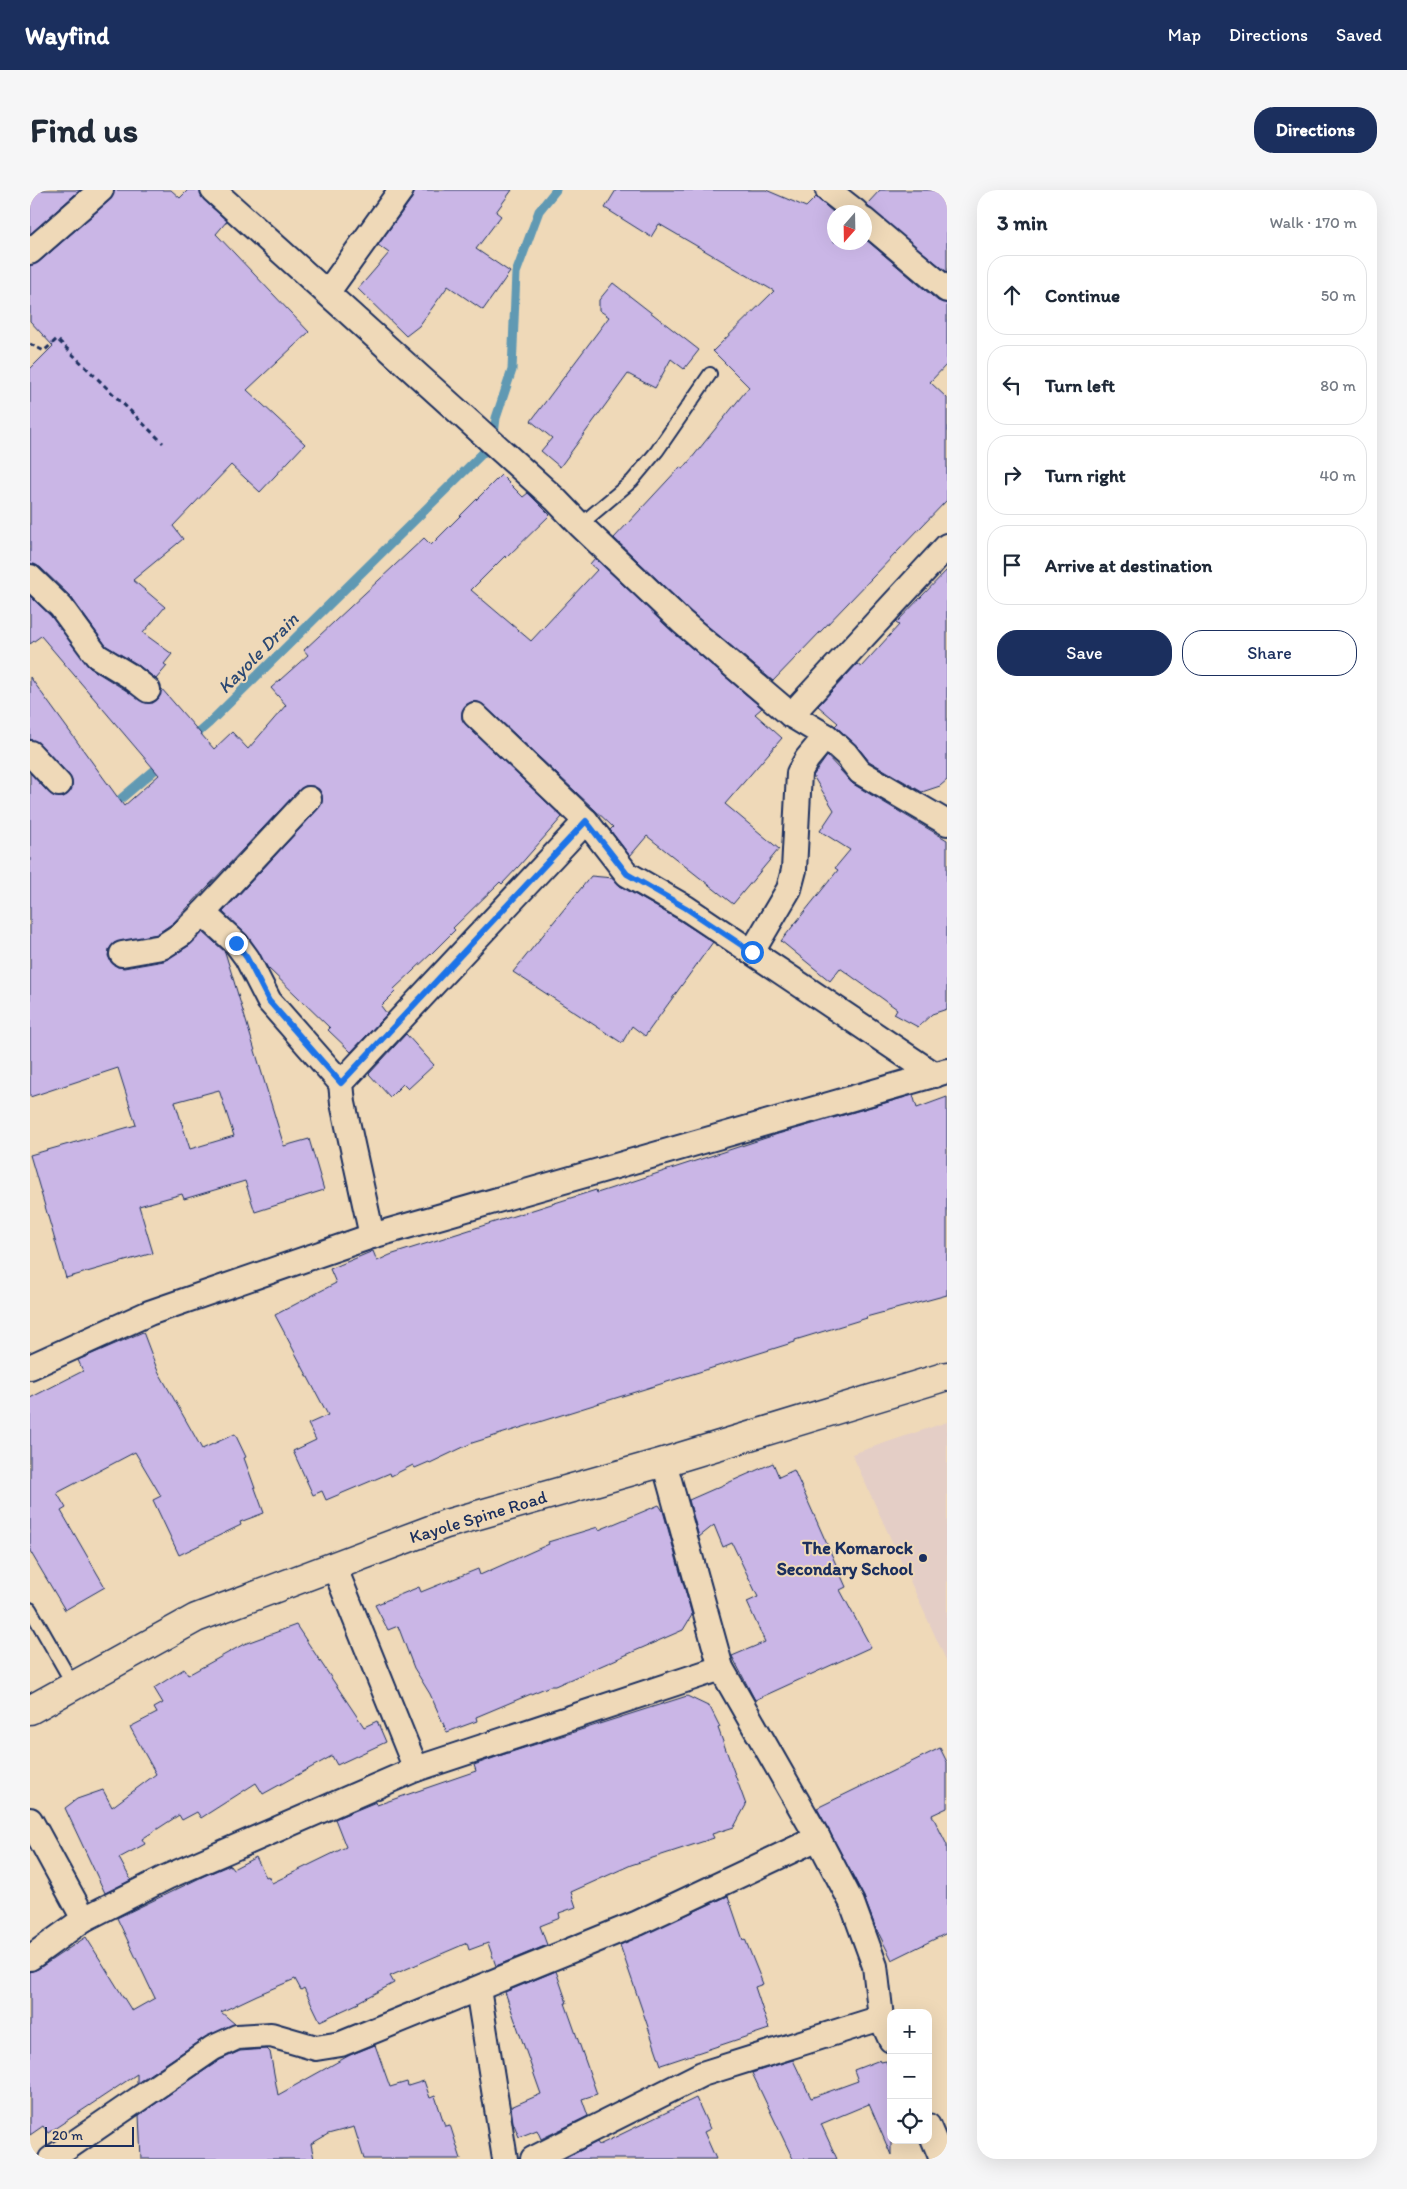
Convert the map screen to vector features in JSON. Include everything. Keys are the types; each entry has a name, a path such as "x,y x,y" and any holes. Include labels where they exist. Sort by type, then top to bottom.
{"main road":[{"name":"Kayole Spine Road","path":"30,1710 196,1618 446,1524 664,1462 947,1376"}],"street":[{"path":"30,252 101,190"},
{"path":"213,190 555,499 682,622 790,715 826,736 846,754 860,772 947,823"},
{"path":"327,292 401,190"},
{"path":"828,190 847,205"},
{"path":"872,227 947,290"},
{"path":"790,715 947,546"},
{"path":"30,578 61,607 97,656 130,676 148,690"},
{"path":"476,715 586,821 627,874 686,908 941,1073"},
{"path":"752,952 789,889 794,870 799,773 807,759 826,736"},
{"path":"30,752 59,784"},
{"path":"122,954 162,947 182,934 310,799"},
{"path":"341,1083 586,821"},
{"path":"203,912 236,943 247,958 269,1001 341,1083 343,1103 372,1236"},
{"path":"30,1367 150,1314 372,1236 941,1073"},
{"path":"664,1462 721,1668 818,1838 852,1902 875,1966 881,2018 887,2031"},
{"path":"334,1566 416,1769"},
{"path":"30,1958 84,1919 166,1877 416,1769 721,1668"},
{"path":"30,1820 84,1919"},
{"path":"51,2159 213,2048 237,2037 271,2035 316,2048 341,2044 638,1923 818,1838"},
{"path":"478,1989 505,2159"},
{"path":"533,2159 702,2074 881,2018"},
{"path":"932,2135 942,2159"}],"lane":[{"path":"580,525 632,481 656,451 710,374"},
{"path":"30,1609 74,1686"}],"path":[{"path":"30,344 44,351 57,339 163,443"}],"shaded area":[{"name":"The Komarock Secondary School","path":"947,1422 947,1662 852,1454"}],"building":[{"path":"30,190 80,190 30,234"},
{"path":"114,190 171,190 180,198 188,190 200,190 204,200 227,221 216,234 309,332 247,390 305,444 260,492 231,465 173,526 183,539 133,580 165,607 143,633 172,654 164,664 167,666 156,679 137,664 106,646 71,597 40,567 30,564 30,369 53,346 30,321 30,265 39,262 110,200"},
{"path":"415,190 512,190 496,212 501,216 476,249 510,272 483,310 448,286 419,326 406,336 358,289 389,253 378,245 412,198"},
{"path":"616,190 766,190 806,207 816,197 827,207 827,250 872,250 872,245 938,301 947,303 947,364 930,382 947,398 947,500 773,681 691,612 614,538 680,467 683,469 749,387 713,351 774,291 659,224 651,237 605,208"},
{"path":"880,190 947,190 947,272 872,210 872,205 867,204"},
{"path":"613,283 699,350 684,369 671,359 655,388 628,374 560,467 541,451 552,438 531,421 609,317 599,310 599,300"},
{"path":"501,475 523,497 528,493 550,515 471,590 531,641 597,570 590,564 595,558 673,632 762,708 755,714 782,738 725,804 779,849 733,904 647,836 630,856 610,830 613,827 484,705 478,702 471,702 465,706 462,712 462,719 466,725 562,817 502,884 500,882 453,928 455,930 394,989 396,991 381,1006 387,1014 351,1052 328,1030 330,1028 268,968 247,935 223,912 319,808 322,802 322,795 319,789 313,786 305,786 299,790 173,923 157,934 114,943 109,949 108,956 112,963 124,968 164,961 190,945 203,932 225,952 284,1146 309,1139 324,1190 255,1212 245,1181 184,1199 182,1194 139,1206 153,1253 66,1278 30,1155 136,1125 118,1068 30,1097 30,773 55,797 63,797 68,794 72,788 72,781 69,775 40,744 30,740 30,677 124,806 159,775 41,636 30,644 30,596 51,616 90,668 146,703 153,703 158,699 161,688 214,749 232,732 248,749 286,705 271,688 308,655 304,650 424,538 431,545","holes":["219,1090 234,1136 190,1149 175,1102"]},
{"path":"947,570 947,780 940,786 922,792 869,761 855,744 835,726 838,723 818,706 857,664 861,667 899,625 896,623"},
{"path":"827,756 853,784 947,840 947,1009 932,1014 918,1027 894,1014 897,1009 840,968 830,981 781,941 838,870 835,868 850,850 820,831 834,810 813,776"},
{"path":"591,876 613,878 620,886 713,942 645,1036 632,1026 622,1043 513,972"},
{"path":"406,1034 434,1065 408,1089 403,1084 390,1097 369,1074"},
{"path":"913,1095 917,1108 947,1097 947,1295 866,1317 795,1340 795,1342 472,1443 430,1463 415,1468 413,1465 391,1476 390,1473 326,1500 322,1491 313,1495 293,1451 316,1440 308,1424 328,1415 275,1315 336,1283 330,1269 373,1251 377,1261 390,1255 596,1190 597,1193 778,1134"},
{"path":"143,1332 157,1369 202,1449 235,1434 246,1457 244,1458 264,1513 240,1522 241,1525 179,1555 153,1500 161,1496 135,1452 57,1493 66,1508 61,1511 105,1587 65,1610 30,1551 30,1398 83,1371 78,1360"},
{"path":"773,1463 779,1477 794,1470 846,1587 840,1590 871,1647 755,1700 732,1656 765,1642 747,1602 758,1597 732,1543 723,1547 714,1525 699,1537 689,1500"},
{"path":"659,1505 663,1511 692,1615 683,1630 555,1686 550,1686 476,1717 477,1721 447,1732 430,1694 414,1668 398,1626 388,1630 375,1605 419,1587 421,1592 478,1569 480,1575 549,1544 548,1542 598,1527 599,1530"},
{"path":"296,1625 364,1727 377,1721 386,1742 337,1765 332,1756 263,1794 256,1783 201,1818 197,1812 182,1820 179,1815 142,1839 145,1844 119,1858 131,1880 105,1893 65,1808 77,1799 103,1790 112,1807 156,1774 130,1727 157,1713 154,1708 163,1703 154,1688 184,1669 188,1675 244,1644"},
{"path":"687,1696 710,1707 720,1727 718,1728 746,1805 734,1827 712,1834 714,1838 631,1865 571,1892 576,1907 559,1913 560,1918 540,1926 547,1945 496,1966 488,1943 469,1950 467,1943 390,1976 394,1983 359,2003 320,2021 304,1988 301,1990 295,1979 257,1995 221,2012 235,2024 205,2037 137,2083 137,2074 48,2133 43,2126 30,2135 30,1972 38,1969 86,1937 132,2011 155,1998 117,1918 204,1876 230,1865 233,1869 256,1857 266,1877 268,1876 272,1883 346,1847 335,1819 376,1802 377,1805 476,1771 474,1765 502,1755"},
{"path":"940,1748 947,1762 947,1808 932,1815 947,1845 947,1933 892,1960 875,1926 864,1897 817,1808"},
{"path":"728,1896 743,1940 745,1939 763,1984 755,1987 769,2029 661,2065 620,1945"},
{"path":"556,1971 567,2003 565,2003 597,2094 582,2099 588,2116 541,2139 537,2130 519,2137 513,2122 511,2107 541,2094 505,1992"},
{"path":"375,2045 390,2087 407,2082 408,2086 424,2081 430,2098 435,2096 445,2126 450,2125 461,2159 364,2159 354,2127 328,2134 311,2144 314,2159 141,2159 139,2115 220,2060 240,2051 267,2049 270,2052 278,2095 350,2055"},
{"path":"793,2060 811,2098 858,2081 854,2070 880,2060 881,2062 886,2061 887,2144 891,2144 891,2155 869,2104 821,2124 837,2159 793,2159 752,2073"},
{"path":"696,2098 710,2129 704,2132 716,2159 564,2159 597,2142 599,2145"}],"waterway":[{"name":"Kayole Drain","path":"190,740 493,443 496,418 512,370 516,273 539,211 556,190"},
{"name":"Kayole Drain","path":"110,808 163,763"}],"place":[{"name":"The Komarock Secondary School","path":"923,1558"}],"route":[{"path":"236,943 247,958 269,1001 341,1083 586,821 627,874 686,908 752,952"}]}
